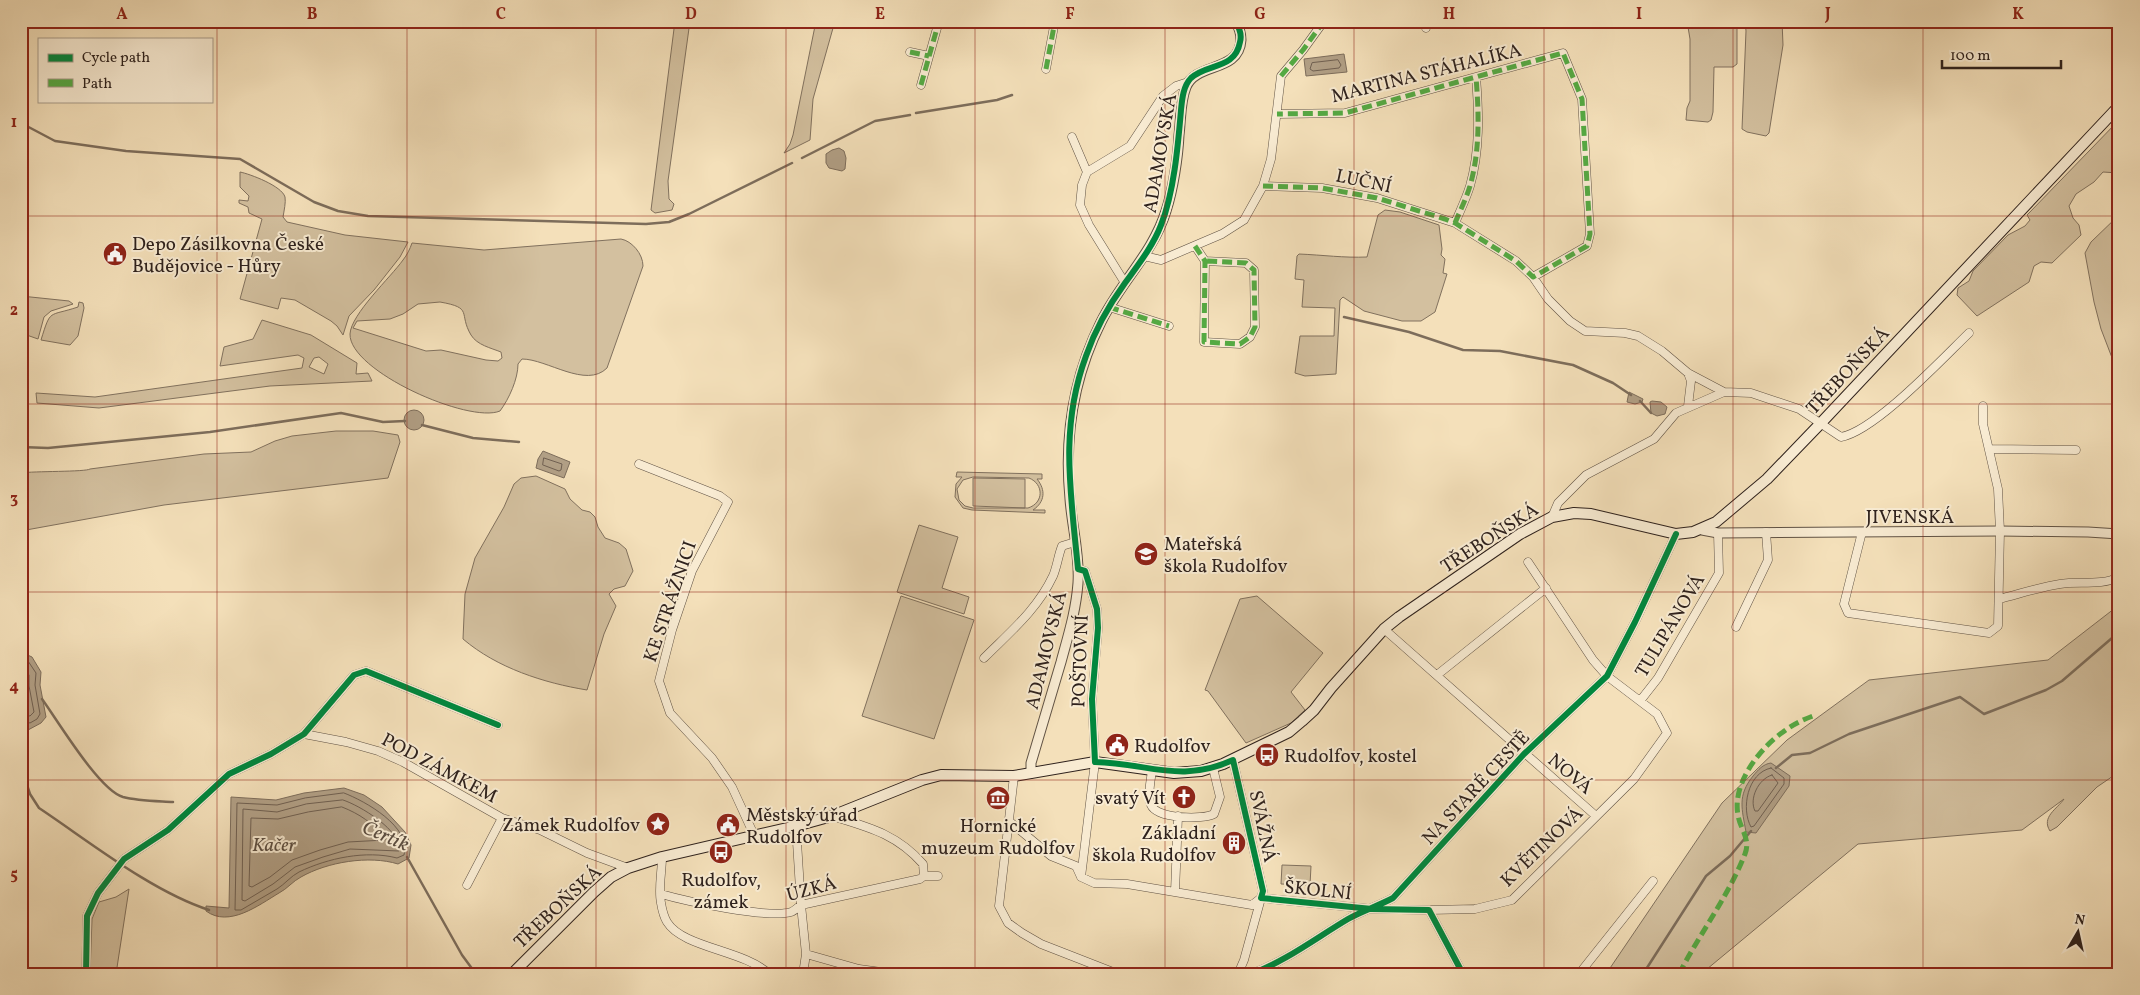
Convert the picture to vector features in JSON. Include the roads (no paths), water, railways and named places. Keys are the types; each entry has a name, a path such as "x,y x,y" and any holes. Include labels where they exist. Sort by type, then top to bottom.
{"main road":[{"name":"TŘEBOŇSKÁ","path":"512,974 611,877 628,868 662,857 832,816 922,780 941,775 1014,776 1095,762 1184,773 1213,768 1233,760 1289,732 1302,721 1314,710 1331,688 1384,630 1399,617 1520,534 1552,517 1574,513 1591,514 1676,534 1702,530 1716,522 1767,479 2119,106"}],"street":[{"path":"921,85 939,21"},
{"path":"1046,69 1055,21"},
{"path":"1144,256 1161,260 1222,234 1244,220 1263,186 1271,159 1278,114 1281,76 1313,38 1324,21"},
{"name":"ADAMOVSKÁ","path":"1031,773 1031,764 1073,618 1082,570 1075,542 1068,472 1068,449 1071,413 1085,358 1109,307 1144,256 1161,226 1167,208 1179,138 1182,101 1188,82 1197,74 1230,61 1238,50 1241,38 1238,22"},
{"path":"910,52 929,56"},
{"name":"MARTINA STÁHALÍKA","path":"1278,114 1345,113 1563,53 1582,99 1590,234 1588,246 1533,277"},
{"path":"1455,223 1470,186 1478,142 1479,109 1476,77"},
{"path":"1125,283 1089,225 1080,205 1082,185 1087,172 1130,146 1163,96 1176,86 1188,82"},
{"path":"1072,136 1087,172"},
{"name":"LUČNÍ","path":"1263,186 1322,188 1377,198 1455,223 1516,262 1533,277 1548,299 1570,321 1585,331 1625,333 1638,336 1688,373 1724,392"},
{"path":"1195,246 1205,261 1204,342 1240,344 1250,337 1255,327 1254,270 1246,264 1205,261"},
{"path":"1109,307 1169,326"},
{"path":"1552,517 1558,504 1586,475 1654,439 1676,413 1688,406 1724,392 1751,393 1799,409 1841,437 1850,435 1878,417 1969,334"},
{"path":"1688,373 1691,381 1688,406"},
{"path":"1862,532 1844,604 1848,613 1989,633 1998,626 2000,532 1998,489 1983,424 1983,406"},
{"path":"1990,449 2076,450"},
{"name":"KE STRÁŽNICI","path":"639,464 720,496 728,502 692,571 672,630 658,681 670,713 712,758 732,787 754,835"},
{"name":"JIVENSKÁ","path":"1702,530 1718,533 2000,532 2119,534"},
{"path":"1736,627 1768,560 1766,532"},
{"name":"TULIPÁNOVÁ","path":"1640,701 1658,678 1719,573 1718,533"},
{"name":"NA STARÉ CESTĚ","path":"1251,974 1272,966 1350,917 1372,909 1393,898 1524,754 1607,676 1635,622 1676,534"},
{"path":"984,658 1034,608 1053,576 1062,546 1075,542"},
{"path":"1528,562 1593,660 1607,676 1640,701"},
{"name":"POŠTOVNÍ","path":"1081,877 1095,762 1092,699 1098,628 1097,609 1082,570"},
{"path":"1999,599 2060,584 2113,580 2119,577"},
{"path":"1437,675 1546,588"},
{"name":"NOVÁ","path":"1384,630 1596,816"},
{"path":"86,974 87,916 98,893 124,859 168,830 229,774 279,750 304,734 354,675 366,671 498,725"},
{"name":"KVĚTINOVÁ","path":"1372,909 1475,909 1512,900 1634,779 1667,733 1657,714 1640,701"},
{"name":"POD ZÁMKEM","path":"304,734 346,742 378,751 403,762 502,818 540,830 588,853 628,868"},
{"name":"SVÁŽNÁ","path":"1233,760 1263,891 1244,960 1238,974"},
{"path":"1152,770 1150,800 1152,808 1163,814 1204,818 1214,814 1220,797 1213,768"},
{"path":"1014,776 999,906 1008,923 1041,944 1118,974"},
{"path":"832,816 879,831 896,839 923,864 924,876"},
{"path":"1175,892 1178,816"},
{"name":"POD ZÁMKEM","path":"467,885 502,818"},
{"name":"ŠKOLNÍ","path":"1009,821 1051,856 1076,866 1081,877 1094,883 1127,884 1252,905 1261,898 1372,909"},
{"path":"796,826 800,905 806,954 803,974"},
{"path":"662,857 661,902 667,922 680,934 705,945 740,956 759,965 769,974"},
{"name":"ÚZKÁ","path":"661,894 706,904 766,913 791,912 800,905 920,879 924,876 938,876"},
{"path":"1579,974 1653,881"},
{"path":"1429,910 1463,974"},
{"path":"806,954 859,969 896,974"}],"water":[{"path":"1344,54 1347,72 1306,76 1304,59"},
{"path":"839,148 844,151 846,158 845,169 842,171 829,168 826,163 826,154"},
{"path":"1629,392 1643,399 1642,402 1635,404 1627,402"},
{"path":"1650,402 1661,402 1667,407 1665,414 1657,416 1651,413"},
{"path":"414,410 421,413 424,420 421,427 414,430 407,427 404,420 407,413"},
{"path":"543,451 570,462 564,478 536,468 538,459"},
{"path":"21,652 32,657 41,672 40,685 46,717 41,723 28,730 21,724"},
{"path":"1771,763 1790,776 1789,786 1756,833 1746,832 1742,803 1745,790 1753,776"},
{"name":"Kačer","path":"344,788 364,795 382,807 405,832 411,845 409,858 398,864 387,861 361,860 323,867 301,877 282,891 244,913 224,917 215,916 206,911 206,906 229,908 231,797 276,800 304,793"}],"waterway":[{"path":"916,113 997,100 1012,95"},
{"path":"802,158 875,121 910,115"},
{"path":"21,123 55,141 126,151 240,159 314,202 338,211 368,216 646,224 669,222 792,163"},
{"path":"1344,317 1409,332 1463,350 1500,351 1573,365 1613,383 1631,395"},
{"path":"1640,401 1651,413"},
{"path":"21,447 48,448 210,432 341,413 383,422 405,421"},
{"path":"422,425 473,438 519,442"},
{"path":"1776,768 1792,755 1810,753 1849,734 1960,697 1984,714 2046,690 2062,681 2119,632"},
{"name":"Čertík","path":"42,699 91,769 113,792 123,797 173,802"},
{"path":"21,775 25,779 30,794 39,808 121,865 165,891 209,910"},
{"path":"1643,974 1706,876 1730,856 1751,831"},
{"name":"Čertík","path":"407,857 462,955 476,974"}],"place":[{"name":"Depo Zásilkovna České Budějovice - Hůry","path":"115,254"},
{"name":"Mateřská škola Rudolfov","path":"1146,554"},
{"name":"Rudolfov","path":"1117,745"},
{"name":"Rudolfov, kostel","path":"1267,755"},
{"name":"svatý Vít","path":"1184,797"},
{"name":"Hornické muzeum Rudolfov","path":"998,798"},
{"name":"Zámek Rudolfov","path":"658,824"},
{"name":"Městský úřad Rudolfov","path":"728,825"},
{"name":"Základní škola Rudolfov","path":"1234,843"},
{"name":"Rudolfov, zámek","path":"721,852"}]}
